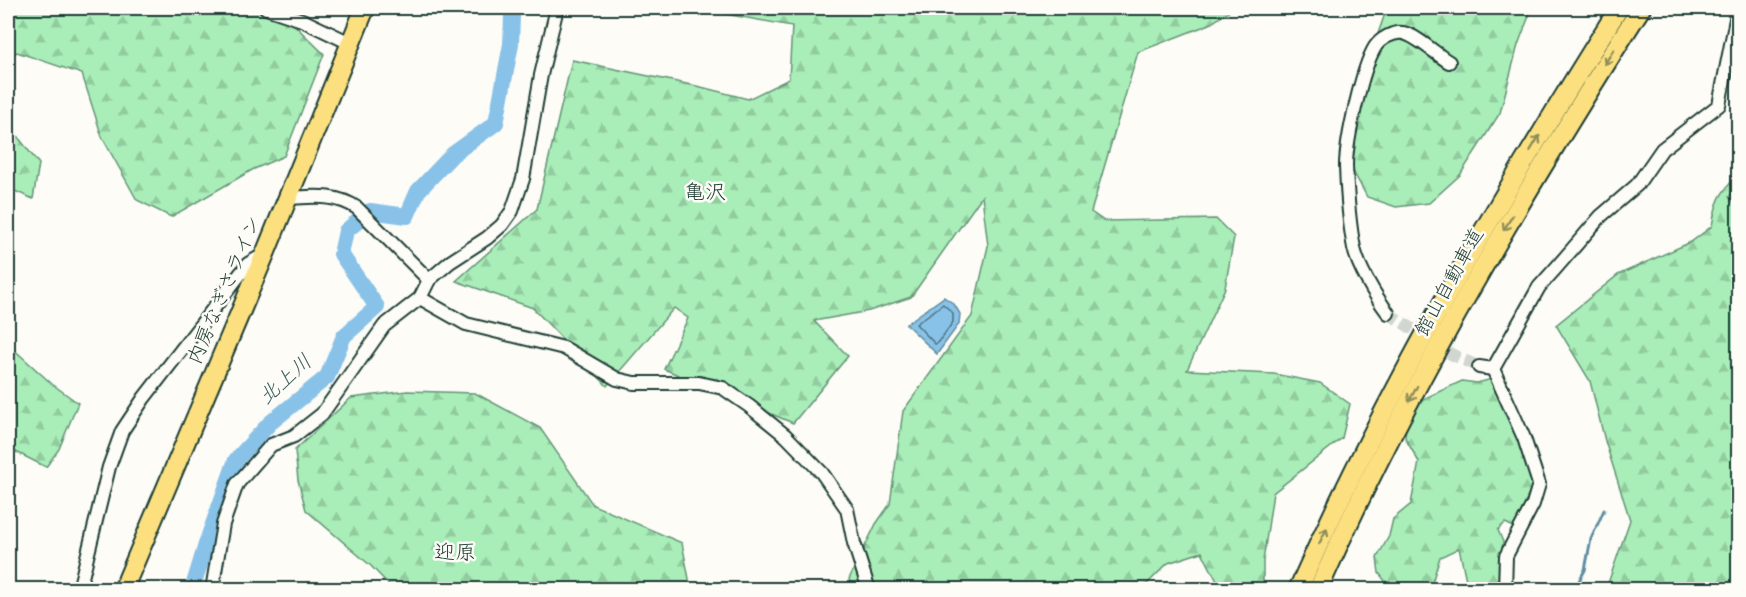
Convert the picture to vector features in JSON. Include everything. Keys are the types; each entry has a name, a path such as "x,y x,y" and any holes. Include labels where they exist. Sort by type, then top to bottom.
{"highway":[{"name":"内房なぎさライン","path":"123,590 366,8"},
{"name":"館山自動車道","path":"1298,590 1385,410 1462,266 1555,110 1620,8"},
{"name":"館山自動車道","path":"1318,590 1400,418 1478,274 1570,120 1641,8"}],"street":[{"path":"266,8 302,20 350,43"},
{"path":"302,20 307,8"},
{"path":"212,590 223,524 237,484 271,445 294,436 322,414 384,326 420,298 429,280 450,262 487,238 502,225 512,211 523,179 541,75 557,8"},
{"path":"1493,369 1539,287 1601,216 1637,185 1662,148 1719,105 1738,9"},
{"path":"1388,313 1377,299 1354,250 1346,165 1348,140 1358,97 1370,56 1377,44 1396,33 1411,36 1449,63"},
{"path":"287,198 326,196 347,201 357,208 429,280"},
{"path":"79,590 106,477 122,430 144,398 248,264 265,254"},
{"path":"420,298 466,324 564,348 617,379 634,383 699,383 723,388 786,436 822,473 847,509 854,543 869,590"},
{"path":"1479,367 1493,369"},
{"path":"1493,369 1524,438 1539,484 1533,504 1506,556 1505,590"}],"green space":[{"path":"8,8 277,8 324,54 284,156 252,170 171,217 137,200 102,137 82,74 17,52 8,57"},
{"path":"692,8 1234,8 1210,24 1138,52 1091,212 1104,221 1216,219 1234,237 1225,288 1187,370 1274,374 1320,383 1350,404 1342,438 1273,493 1263,561 1263,589 1221,589 1202,552 1168,563 1142,589 853,589 849,579 876,524 890,504 903,411 972,316 988,246 982,196 911,297 869,311 814,321 848,356 793,423 664,369 688,318 674,308 607,386 533,308 456,281 537,209 572,60 748,99 789,79 792,26"},
{"path":"1387,8 1532,8 1518,45 1500,113 1460,175 1429,203 1396,207 1367,197 1346,158 1355,99"},
{"path":"8,124 39,164 33,199 8,188"},
{"path":"1738,175 1738,186 1729,197 1738,208 1738,589 1606,589 1630,520 1605,441 1590,381 1556,325 1618,275 1691,242 1712,226 1720,198"},
{"path":"8,346 78,403 59,449 46,467 8,448"},
{"path":"1492,379 1514,402 1529,434 1538,464 1530,504 1514,527 1505,523 1498,530 1503,542 1498,580 1482,586 1466,580 1459,548 1440,557 1430,589 1391,589 1379,573 1377,558 1389,536 1393,519 1411,504 1419,462 1405,438 1406,424 1423,399 1462,381 1477,383"},
{"path":"407,391 475,393 540,428 593,505 682,543 691,589 393,589 371,566 306,510 298,480 295,450 351,398"}],"water":[{"path":"944,297 954,304 960,314 959,324 937,354 906,324"}],"waterway":[{"path":"510,8 512,16"},
{"name":"北上川","path":"192,590 236,460 270,423 327,377 344,336 377,307 341,254 346,231 370,211 407,216 418,191 453,154 496,123 511,44 512,16"},
{"path":"1574,590 1585,570 1591,539 1604,510"}],"tunnel":[{"path":"1388,313 1451,354 1479,367"}],"district":[{"name":"亀沢","path":"705,192"},
{"name":"迎原","path":"455,552"}]}
